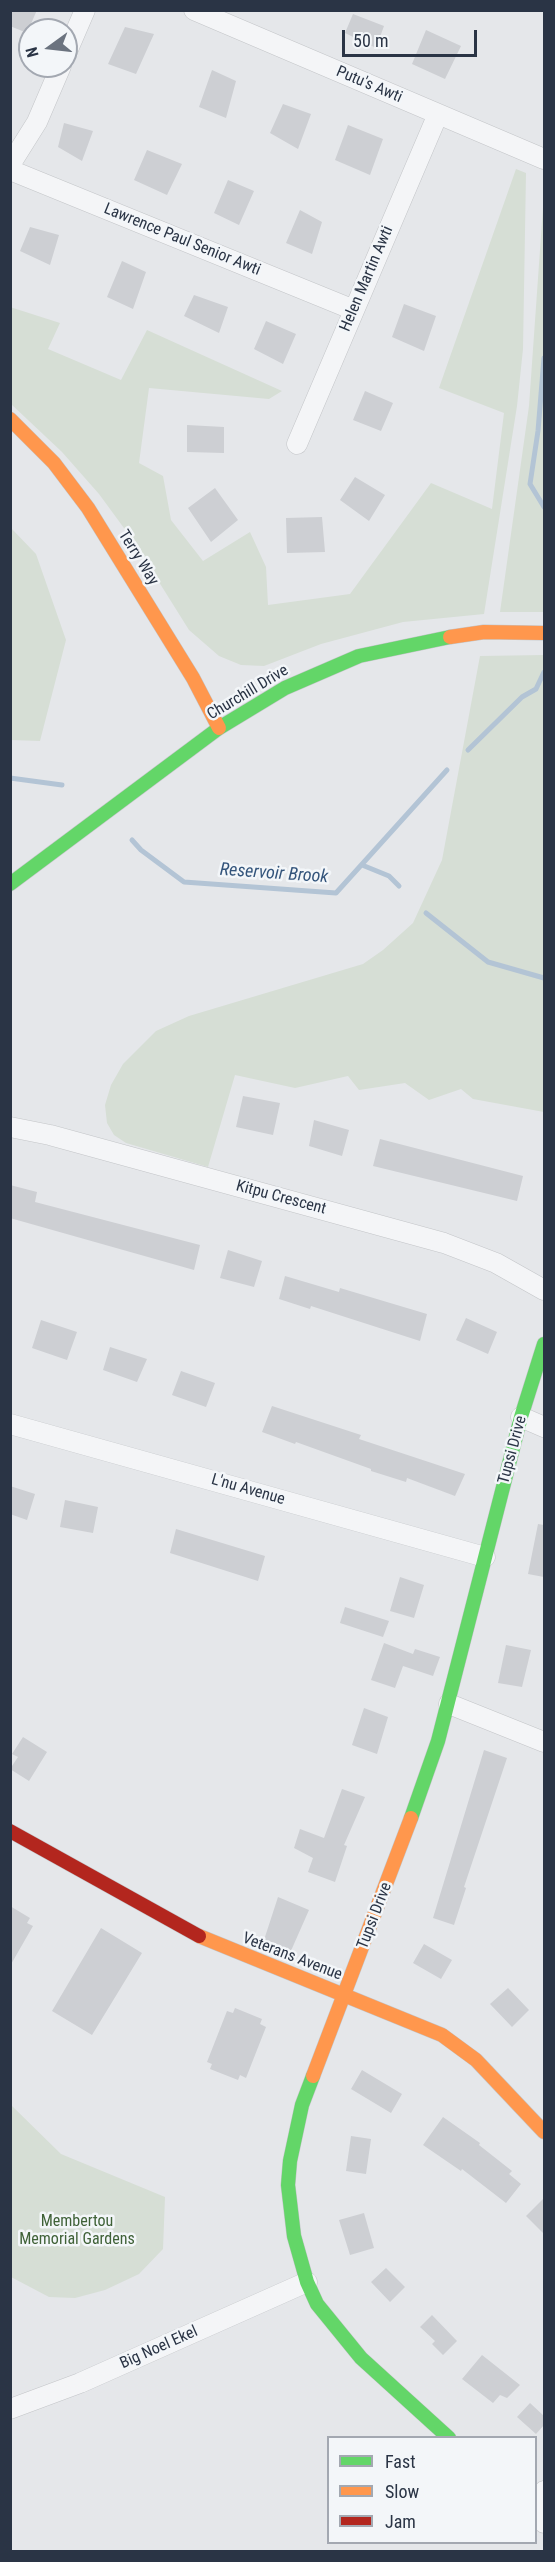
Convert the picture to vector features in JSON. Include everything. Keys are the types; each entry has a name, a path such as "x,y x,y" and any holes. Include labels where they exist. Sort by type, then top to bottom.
{"street":[{"path":"78,26 85,10"},
{"name":"Putu's Awti","path":"194,10 544,159"},
{"path":"10,165 33,131 56,78"},
{"name":"Helen Martin Awti","path":"297,444 438,114"},
{"name":"Lawrence Paul Senior Awti","path":"10,170 354,310"},
{"name":"Terry Way","path":"10,419 72,485 193,678 219,728"},
{"name":"Churchill Drive","path":"10,884 219,728 285,688 359,656 433,639 484,632 544,633"},
{"name":"Kitpu Crescent","path":"10,1127 50,1135 444,1243 496,1263 544,1290"},
{"name":"Tupsi Drive","path":"447,2436 346,2343 317,2304 307,2282 290,2212 290,2161 302,2105 419,1799 449,1704 521,1417 544,1344"},
{"path":"521,1417 544,1427"},
{"name":"L'nu Avenue","path":"10,1424 485,1557"},
{"path":"449,1704 544,1742"},
{"name":"Veterans Avenue","path":"10,1831 188,1932 429,2029 453,2042 490,2074 544,2132"},
{"name":"Big Noel Ekel","path":"10,2409 80,2384 307,2282"}],"green space":[{"path":"516,169 526,173 523,349 517,406 484,614 403,622 321,644 264,666 241,665 219,656 189,630 132,539 99,494 62,452 11,404 10,307 60,323 48,349 121,380 147,330 282,391 269,399 149,388 139,463 163,476 171,520 203,561 250,532 266,567 268,605 350,594 431,483 492,509 504,413 439,388"},
{"path":"544,193 544,612 500,612 529,406"},
{"path":"11,528 36,554 66,640 40,741 11,740"},
{"path":"544,655 544,1112 473,1099 461,1089 429,1100 405,1083 359,1090 348,1076 295,1088 235,1075 208,1167 126,1143 114,1135 107,1123 105,1105 111,1085 123,1064 156,1031 189,1016 363,964 383,950 413,923 442,860 480,656"},
{"name":"Membertou Memorial Gardens","path":"11,2105 61,2154 165,2197 163,2249 139,2274 105,2290 75,2298 49,2297 11,2277"}],"building":[{"path":"10,10 37,10 34,18 18,18 18,29 10,26"},
{"path":"353,14 384,26 376,48 345,33"},
{"path":"125,27 154,34 136,74 108,64"},
{"path":"426,30 461,46 445,79 412,64"},
{"path":"212,70 236,81 226,118 199,107"},
{"path":"283,104 311,114 298,149 270,133"},
{"path":"64,123 93,131 82,161 58,147"},
{"path":"348,125 383,139 370,175 335,160"},
{"path":"147,150 182,164 167,195 134,180"},
{"path":"228,180 254,191 239,225 214,213"},
{"path":"300,210 322,222 312,254 286,243"},
{"path":"30,227 59,235 50,265 20,251"},
{"path":"122,261 146,272 133,309 107,297"},
{"path":"194,295 228,307 219,333 184,316"},
{"path":"404,304 436,316 424,351 392,337"},
{"path":"266,321 296,334 283,364 254,349"},
{"path":"365,391 393,403 381,431 353,420"},
{"path":"187,425 224,427 224,453 187,452"},
{"path":"355,477 385,495 369,521 340,500"},
{"path":"215,488 238,520 211,542 188,508"},
{"path":"322,517 325,552 287,553 286,518"},
{"path":"243,1096 280,1103 273,1135 236,1127"},
{"path":"314,1120 349,1130 342,1156 309,1146"},
{"path":"380,1139 523,1176 517,1201 373,1166"},
{"path":"10,1185 37,1192 35,1202 200,1245 194,1270 10,1218"},
{"path":"228,1250 262,1261 254,1287 220,1278"},
{"path":"285,1276 339,1292 340,1288 427,1314 420,1341 311,1306 310,1309 279,1299"},
{"path":"466,1318 497,1332 488,1354 456,1340"},
{"path":"41,1320 77,1332 67,1360 32,1348"},
{"path":"110,1347 147,1359 137,1382 103,1370"},
{"path":"181,1371 215,1383 206,1407 172,1395"},
{"path":"272,1406 361,1435 359,1439 465,1474 455,1496 407,1478 406,1482 371,1471 371,1469 296,1442 295,1444 262,1432"},
{"path":"10,1486 35,1494 27,1520 10,1514"},
{"path":"65,1500 98,1507 93,1533 60,1527"},
{"path":"538,1524 544,1525 544,1577 528,1574"},
{"path":"176,1529 265,1556 258,1581 170,1553"},
{"path":"400,1577 424,1585 414,1618 390,1611"},
{"path":"345,1607 389,1621 383,1637 340,1623"},
{"path":"384,1643 413,1654 415,1649 440,1657 433,1676 403,1666 395,1688 371,1680"},
{"path":"506,1645 531,1650 522,1687 498,1683"},
{"path":"364,1708 388,1717 377,1754 352,1745"},
{"path":"23,1737 47,1752 29,1781 10,1769 18,1757 12,1754"},
{"path":"484,1750 507,1758 464,1887 466,1888 454,1925 433,1918"},
{"path":"342,1789 365,1797 344,1845 347,1846 335,1882 308,1872 313,1858 294,1848 300,1829 324,1838"},
{"path":"278,1897 309,1910 290,1953 264,1940"},
{"path":"10,1906 30,1918 27,1923 33,1926 10,1966"},
{"path":"101,1928 142,1953 92,2035 52,2011"},
{"path":"424,1944 452,1960 441,1979 413,1963"},
{"path":"508,1988 529,2010 512,2027 490,2004"},
{"path":"235,2008 262,2019 260,2024 266,2027 246,2078 240,2075 238,2080 210,2069 212,2064 207,2062 227,2011 233,2013"},
{"path":"362,2070 402,2094 391,2113 351,2089"},
{"path":"443,2117 480,2143 479,2145 512,2171 509,2174 521,2184 506,2203 462,2169 461,2171 423,2145"},
{"path":"351,2136 371,2139 366,2174 346,2171"},
{"path":"544,2198 544,2234 526,2216"},
{"path":"364,2213 374,2248 350,2255 339,2220"},
{"path":"386,2268 405,2287 390,2302 371,2282"},
{"path":"432,2315 457,2341 443,2355 432,2344 435,2341 420,2327"},
{"path":"482,2355 520,2385 507,2398 500,2395 493,2403 462,2379"},
{"path":"530,2403 544,2416 544,2425 536,2434 517,2417"}],"waterway":[{"name":"Reservoir Brook","path":"544,358 538,431 530,484 544,507"},
{"name":"Reservoir Brook","path":"468,750 522,697 536,689 544,672"},
{"name":"Reservoir Brook","path":"132,840 141,850 184,882 336,893 447,770"},
{"name":"Reservoir Brook","path":"10,778 62,785"},
{"path":"362,865 389,876 399,886"},
{"path":"426,913 488,962 544,978"}],"traffic: fast":[{"path":"10,884 219,728 285,688 359,656 450,637"},
{"path":"411,1818 438,1741 521,1417 544,1344"},
{"path":"313,2076 302,2105 290,2161 288,2185 294,2236 307,2282 317,2304 361,2358 447,2436"}],"traffic: slow":[{"path":"10,419 54,463 88,508 193,678 219,728"},
{"path":"450,637 484,632 544,633"},
{"path":"313,2076 411,1818"},
{"path":"199,1936 442,2035 476,2060 544,2132"}],"traffic: jam":[{"path":"10,1831 199,1936"}]}
